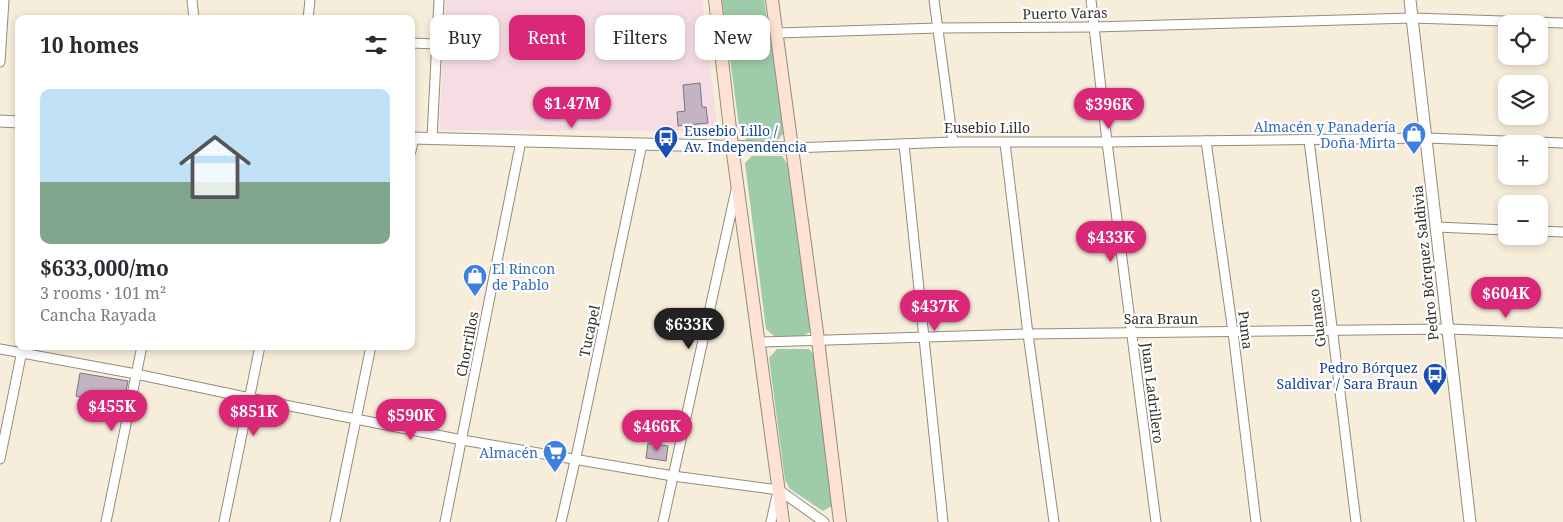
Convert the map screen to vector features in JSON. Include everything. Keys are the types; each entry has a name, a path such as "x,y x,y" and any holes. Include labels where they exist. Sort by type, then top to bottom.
{"main road":[{"path":"715,0 732,146 783,522"},
{"path":"772,0 818,340 840,522"}],"street":[{"path":"0,62 4,0"},
{"path":"192,0 194,15"},
{"path":"308,15 310,0"},
{"path":"438,15 439,0"},
{"path":"934,0 953,142"},
{"name":"Juan Ladrillero","path":"1091,0 1156,522"},
{"name":"Pedro Bórquez Saldivia","path":"1410,0 1470,522"},
{"name":"Puerto Varas","path":"777,33 1412,18 1563,23"},
{"path":"415,43 430,44"},
{"path":"432,138 435,60"},
{"path":"0,122 15,122"},
{"name":"Eusebio Lillo","path":"415,138 792,148 953,142 1426,138 1563,143"},
{"name":"Guanaco","path":"1309,140 1356,522"},
{"name":"Chorrillos","path":"444,522 521,141"},
{"name":"Puma","path":"1206,141 1233,332 1256,522"},
{"path":"1005,143 1028,334 1054,522"},
{"name":"Tucapel","path":"560,522 576,459 642,144"},
{"path":"904,144 944,522"},
{"path":"664,522 737,182"},
{"path":"1436,227 1498,230"},
{"path":"1548,231 1563,232"},
{"name":"Sara Braun","path":"759,342 924,336 1131,332 1448,329 1563,333"},
{"path":"0,349 15,350"},
{"path":"0,459 22,350 462,440 674,476 779,490 824,522"},
{"path":"106,522 141,350"},
{"path":"224,522 259,350"},
{"path":"335,522 370,350"},
{"path":"771,522 779,490"}],"shaded area":[{"path":"446,0 702,0 704,15 695,15 695,60 709,60 718,131 439,130 443,60 499,60 499,15 445,15"}],"green space":[{"path":"722,0 764,0 766,15 724,15"},
{"path":"770,37 785,131 779,139 747,141 740,133 730,60 770,60"},
{"path":"752,156 782,156 789,166 811,331 804,336 774,336 766,329 745,163"},
{"path":"777,349 809,349 816,357 833,505 823,511 790,489 785,480 769,358"}],"building":[{"path":"700,83 702,107 706,107 708,123 678,126 677,112 685,111 683,85"},
{"path":"80,373 128,381 123,407 76,396"},
{"path":"648,443 668,446 666,461 646,458"}],"place":[{"name":"Almacén y Panadería Doña Mirta","path":"1414,155"},
{"name":"Eusebio Lillo / Av. Independencia","path":"666,159"},
{"name":"El Rincon de Pablo","path":"475,297"},
{"name":"Pedro Bórquez Saldivar / Sara Braun","path":"1435,396"},
{"name":"Almacén","path":"555,473"}]}
